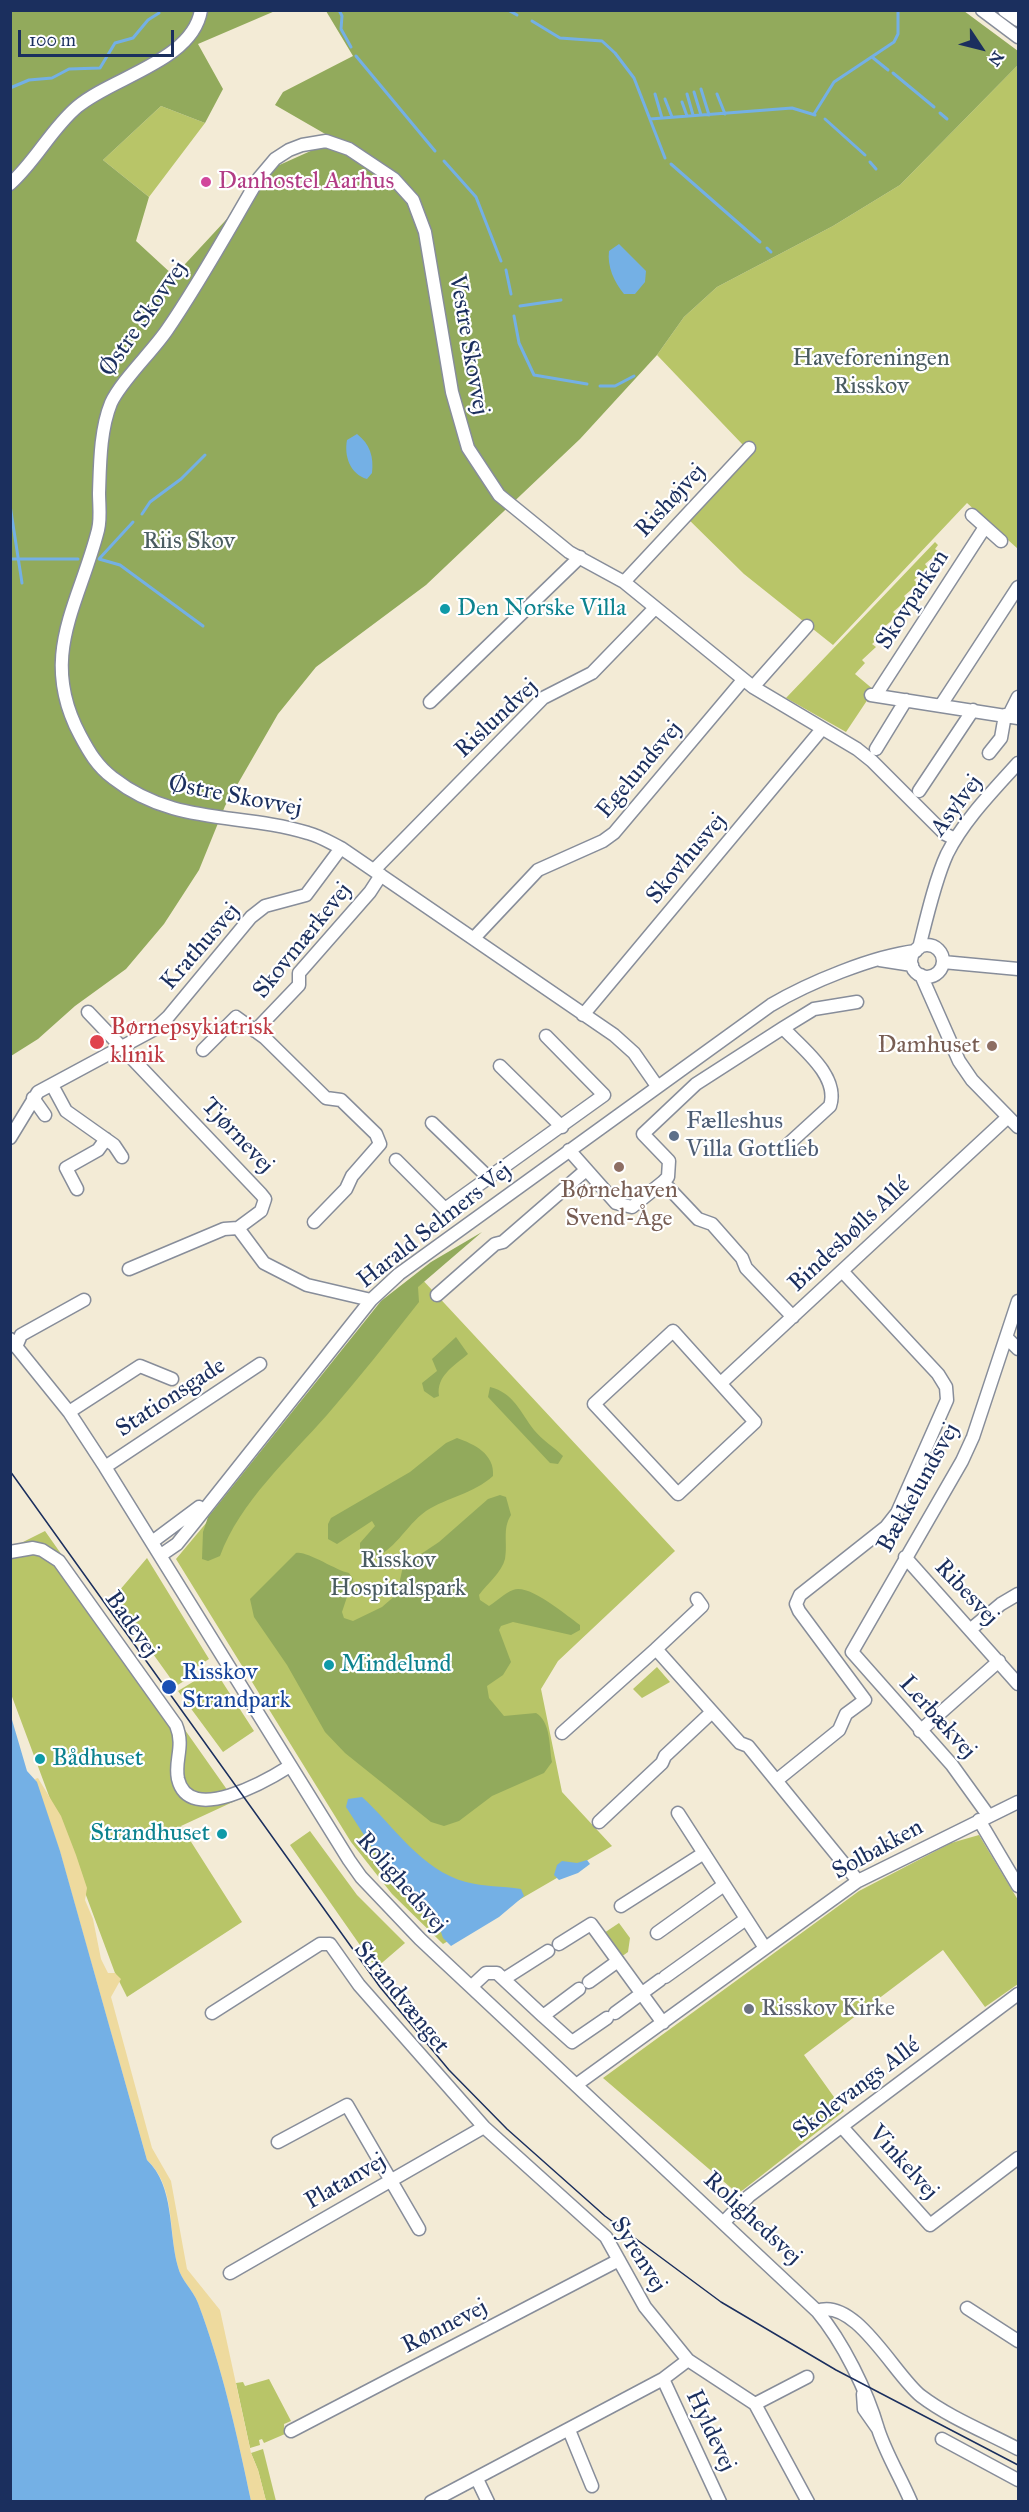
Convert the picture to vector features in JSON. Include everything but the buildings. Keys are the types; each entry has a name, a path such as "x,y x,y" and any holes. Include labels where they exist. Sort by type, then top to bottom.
{"street":[{"path":"10,184 76,108 96,93 177,49 196,25 201,10"},
{"path":"982,10 1018,37"},
{"path":"1004,10 1018,20"},
{"name":"Vestre Skovvej","path":"326,141 349,149 371,161 394,178 413,200 431,259 452,392 468,448 499,495 557,543 624,582 748,684 873,761 945,834 955,839"},
{"name":"Østre Skovvej","path":"326,141 289,150 275,159 259,178 166,331 112,401 104,427 101,454 99,528 80,581 61,654 62,689 74,725 93,760 113,778 143,798 175,810 310,833 342,848 626,1044 657,1086"},
{"name":"Rishøjvej","path":"624,582 749,448"},
{"path":"972,515 1001,541"},
{"name":"Skovparken","path":"985,527 874,695 1011,716"},
{"path":"429,702 580,557"},
{"path":"941,705 1018,587"},
{"name":"Rislundvej","path":"378,873 543,698 592,673 655,608"},
{"path":"748,684 807,626"},
{"name":"Egelundsvej","path":"474,938 538,870 603,842 614,833 748,684"},
{"path":"989,753 1002,738 1018,697"},
{"path":"876,748 906,700"},
{"path":"919,790 973,711"},
{"name":"Skovhusvej","path":"584,1015 822,729"},
{"name":"Asylvej","path":"918,949 941,872 955,839 980,806 1018,763"},
{"name":"Krathusvej","path":"10,1138 20,1125 33,1098 52,1085 155,1029 168,1017 251,917 265,906 306,895 342,848"},
{"name":"Skovmærkevej","path":"255,1031 299,986 299,973 370,892 378,873"},
{"name":"Asylvej","path":"930,915 935,948"},
{"path":"936,1007 936,974 943,962 940,952 927,945 918,949 912,965 921,975 959,1061 972,1080 1018,1127"},
{"name":"Harald Selmers Vej","path":"161,1556 177,1544 371,1300 427,1253 657,1086 791,994 891,954 918,949"},
{"name":"Harald Selmers Vej","path":"880,960 912,965"},
{"path":"943,962 1018,969"},
{"path":"921,975 936,974"},
{"path":"569,1150 616,1203 632,1207 668,1177 669,1161 643,1134 696,1084 814,1009 857,1002"},
{"name":"Tjørnevej","path":"88,1012 123,1046 265,1199 261,1211 238,1228"},
{"name":"Skovmærkevej","path":"203,1050 236,1017 255,1031 326,1098 341,1100 375,1134 380,1144 352,1176 346,1189 314,1222"},
{"path":"783,1028 827,1076 832,1099 830,1106 783,1149"},
{"path":"546,1036 604,1095 595,1102 610,1120"},
{"path":"500,1066 562,1127"},
{"path":"52,1085 66,1112 106,1139 122,1157"},
{"path":"33,1098 45,1115"},
{"name":"Harald Selmers Vej","path":"396,1160 445,1209 595,1102"},
{"name":"Bindesbølls Allé","path":"721,1383 1008,1117"},
{"name":"Harald Selmers Vej","path":"432,1123 489,1178"},
{"path":"77,1188 66,1168 98,1149 106,1139"},
{"path":"437,1295 495,1244 504,1242 586,1170"},
{"path":"663,1182 698,1219 712,1224 742,1258 746,1268 793,1317"},
{"path":"129,1269 224,1229 238,1228 264,1263 307,1285 371,1300"},
{"path":"777,1780 839,1730 846,1714 866,1700 799,1611 796,1604 800,1595 886,1527 897,1513 947,1400 946,1387 938,1374 842,1271"},
{"path":"13,1343 21,1335 84,1300"},
{"name":"Bækkelundsvej","path":"852,1652 973,1437 1018,1301"},
{"path":"673,1331 721,1383 755,1422 678,1494 594,1404 673,1331"},
{"path":"1006,1336 1018,1349"},
{"name":"Stationsgade","path":"13,1343 69,1412 161,1556"},
{"name":"Stationsgade","path":"105,1467 260,1364"},
{"path":"69,1412 140,1366 172,1379"},
{"name":"Harald Selmers Vej","path":"152,1542 214,1495"},
{"name":"Badevej","path":"10,1552 33,1548 42,1550 67,1570 176,1725 181,1749 177,1770 178,1782 189,1796 210,1801 223,1798 290,1767"},
{"name":"Rolighedsvej","path":"161,1556 290,1767 361,1877 420,1939 724,2222 816,2311 840,2343 872,2406 879,2430 911,2502"},
{"name":"Ribesvej","path":"905,1557 1018,1684"},
{"path":"971,1629 1001,1604 1018,1594"},
{"path":"562,1733 702,1605 697,1599"},
{"path":"656,1649 740,1743 748,1746 858,1881"},
{"name":"Lerbækvej","path":"852,1652 952,1765 983,1817 1018,1886"},
{"path":"920,1731 999,1661"},
{"path":"599,1822 662,1764 665,1756 712,1712"},
{"name":"Solbakken","path":"576,2085 858,1881 983,1817 1018,1802"},
{"path":"678,1814 765,1948"},
{"path":"621,1906 704,1853"},
{"path":"657,1933 724,1885"},
{"path":"471,1987 490,1972 497,1973 572,2042 746,1919"},
{"path":"559,1944 591,1924 663,2023"},
{"name":"Strandvænget","path":"212,2013 320,1944 330,1944 359,1985 484,2127"},
{"path":"504,1979 548,1951"},
{"path":"543,2016 618,1961"},
{"name":"Skolevangs Allé","path":"724,2222 749,2196 1018,1994"},
{"path":"278,2142 347,2105 419,2229"},
{"name":"Platanvej","path":"230,2273 484,2127"},
{"name":"Syrenvej","path":"484,2127 606,2237 645,2307 688,2360 755,2404 808,2502"},
{"name":"Vinkelvej","path":"842,2127 930,2225 1018,2158"},
{"name":"Rønnevej","path":"291,2431 619,2260"},
{"path":"816,2311 830,2308 842,2313 871,2338 921,2396 1018,2449"},
{"path":"968,2308 1018,2341"},
{"path":"430,2502 663,2379 688,2360"},
{"path":"755,2404 807,2377"},
{"name":"Hyldevej","path":"663,2379 720,2502"},
{"path":"569,2430 592,2486"},
{"path":"942,2439 1018,2480"},
{"path":"477,2479 488,2502"}],"green space":[{"name":"Riis Skov","path":"11,11 275,11 198,44 223,89 205,123 161,106 103,160 149,197 136,241 174,276 275,167 315,149 327,135 275,105 283,92 353,56 326,11 964,11 1018,51 1018,65 900,185 833,226 717,287 684,317 657,355 580,439 426,585 316,667 278,714 225,806 199,870 164,924 126,969 75,1006 38,1039 11,1056"},
{"name":"Haveforeningen Risskov","path":"1018,65 1018,549 967,503 833,645 744,574 681,512 743,445 657,355 684,317 717,287 833,226 900,185"},
{"path":"161,106 205,123 149,197 103,160"},
{"path":"935,542 938,545 935,549 939,552 925,564 928,568 914,580 918,584 904,596 907,600 893,612 897,616 883,628 886,632 872,644 876,647 862,660 865,663 855,674 874,690 846,732 786,698"},
{"path":"482,1232 418,1287 419,1302 339,1401 267,1481 240,1517 220,1556 208,1561 202,1559 203,1532 208,1517 381,1301 431,1262"},
{"name":"Risskov Hospitalspark","path":"419,1276 675,1551 558,1661 541,1689 562,1792 612,1846 443,1944 392,1894 351,1842 176,1559 383,1312"},
{"path":"456,1337 468,1354 443,1377 439,1396 434,1398 424,1391 422,1383 437,1371 432,1359"},
{"path":"490,1387 511,1398 537,1434 563,1456 558,1464 550,1463 488,1397"},
{"path":"457,1438 470,1443 487,1456 493,1468 493,1476 477,1487 426,1511 393,1545 369,1560 360,1552 360,1543 375,1526 372,1521 337,1544 328,1539 328,1524 331,1518 410,1472 446,1443"},
{"path":"500,1495 506,1497 511,1515 506,1531 505,1559 498,1573 479,1595 480,1600 489,1606 513,1590 528,1591 580,1625 580,1630 571,1635 513,1622 501,1626 499,1630 511,1662 503,1675 487,1686 489,1698 504,1716 536,1713 541,1717 547,1728 552,1762 544,1773 492,1796 459,1821 444,1826 431,1822 345,1753 325,1732 287,1665 254,1617 250,1599 296,1553 301,1553 349,1573 353,1579 342,1612 344,1618 353,1621 382,1607 397,1594 403,1566 439,1542 488,1499"},
{"name":"Risskov Strandpark","path":"45,1531 235,1801 181,1826 242,1922 127,1997 115,1973 11,1694 11,1548"},
{"path":"147,1558 209,1659 187,1673 189,1678 176,1686 113,1598"},
{"path":"657,1667 670,1682 642,1698 633,1689"},
{"path":"214,1669 254,1731 223,1752 178,1691"},
{"path":"310,1831 357,1895 405,1943 376,1968 290,1845"},
{"path":"979,1835 1018,1900 1018,1984 985,2007 943,1950 804,2055 844,2111 743,2190 737,2193 603,2078 859,1891 951,1843"},
{"path":"619,1923 630,1938 628,1952 621,1957 604,1933"},
{"path":"269,2379 291,2421 284,2424 285,2434 264,2443 262,2439 259,2440 260,2445 250,2448 236,2383 243,2382 245,2386"},
{"path":"263,2449 276,2501 266,2501 251,2453"}],"sand":[{"path":"38,1778 61,1816 76,1855 87,1888 85,1900 93,1919 101,1959 108,1973 115,1973 121,1979 111,1997 152,2148 171,2181 187,2269 220,2310 251,2453 266,2501 251,2501 235,2426 214,2350 198,2303 178,2267 167,2196 163,2183 147,2160 60,1852 35,1779"}],"water":[{"path":"619,244 646,271 645,282 635,294 624,294 612,274 609,251"},
{"path":"357,434 365,442 372,456 372,473 367,479 352,469 346,452 347,440"},
{"path":"10,1713 27,1771 37,1782 60,1851 147,2160 156,2171 166,2196 180,2272 198,2303 214,2350 235,2426 251,2501 11,2501"},
{"path":"362,1797 409,1846 435,1868 466,1882 521,1889 524,1896 499,1917 451,1946 443,1938 438,1923 380,1860 346,1807 348,1799"},
{"path":"587,1860 590,1864 578,1873 559,1880 554,1875 557,1865 562,1861 577,1863"}],"waterway":[{"path":"339,10 342,16 341,29 351,47"},
{"path":"508,10 517,15"},
{"path":"814,114 834,82 894,42 898,34 898,10"},
{"path":"10,88 29,80 52,78 69,69 100,68 115,43 133,38 148,20 159,13"},
{"path":"532,21 560,38 602,41 615,53 634,78 665,158"},
{"path":"356,56 435,151"},
{"path":"872,57 888,70"},
{"path":"893,73 934,107"},
{"path":"701,89 709,115"},
{"path":"694,92 701,115"},
{"path":"655,94 662,118"},
{"path":"687,94 693,115"},
{"path":"717,94 725,114"},
{"path":"665,99 672,117"},
{"path":"682,102 687,116"},
{"path":"650,119 792,108 815,115"},
{"path":"940,113 947,119"},
{"path":"825,119 865,155"},
{"path":"444,161 476,197 501,261"},
{"path":"870,162 876,169"},
{"path":"671,164 760,242"},
{"path":"767,248 771,252"},
{"path":"506,270 511,294"},
{"path":"520,306 561,300"},
{"path":"514,316 519,343 534,375 587,384"},
{"path":"600,386 615,386 634,376"},
{"path":"142,514 150,502 181,479 205,455"},
{"path":"10,505 22,583"},
{"path":"133,522 99,559 120,565 203,626"},
{"path":"10,559 78,559"}],"tram line":[{"path":"10,1471 380,1987 449,2070 507,2129 605,2216 721,2302 836,2370 1018,2465"}],"place":[{"name":"Danhostel Aarhus","path":"206,182"},
{"name":"Den Norske Villa","path":"445,609"},
{"name":"Børnepsykiatrisk klinik","path":"97,1042"},
{"name":"Damhuset","path":"992,1046"},
{"name":"Fælleshus Villa Gottlieb","path":"674,1136"},
{"name":"Børnehaven Svend-Åge","path":"619,1167"},
{"name":"Mindelund","path":"329,1665"},
{"name":"Risskov Strandpark","path":"169,1687"},
{"name":"Bådhuset","path":"40,1759"},
{"name":"Strandhuset","path":"222,1834"},
{"name":"Risskov Kirke","path":"749,2009"}]}
